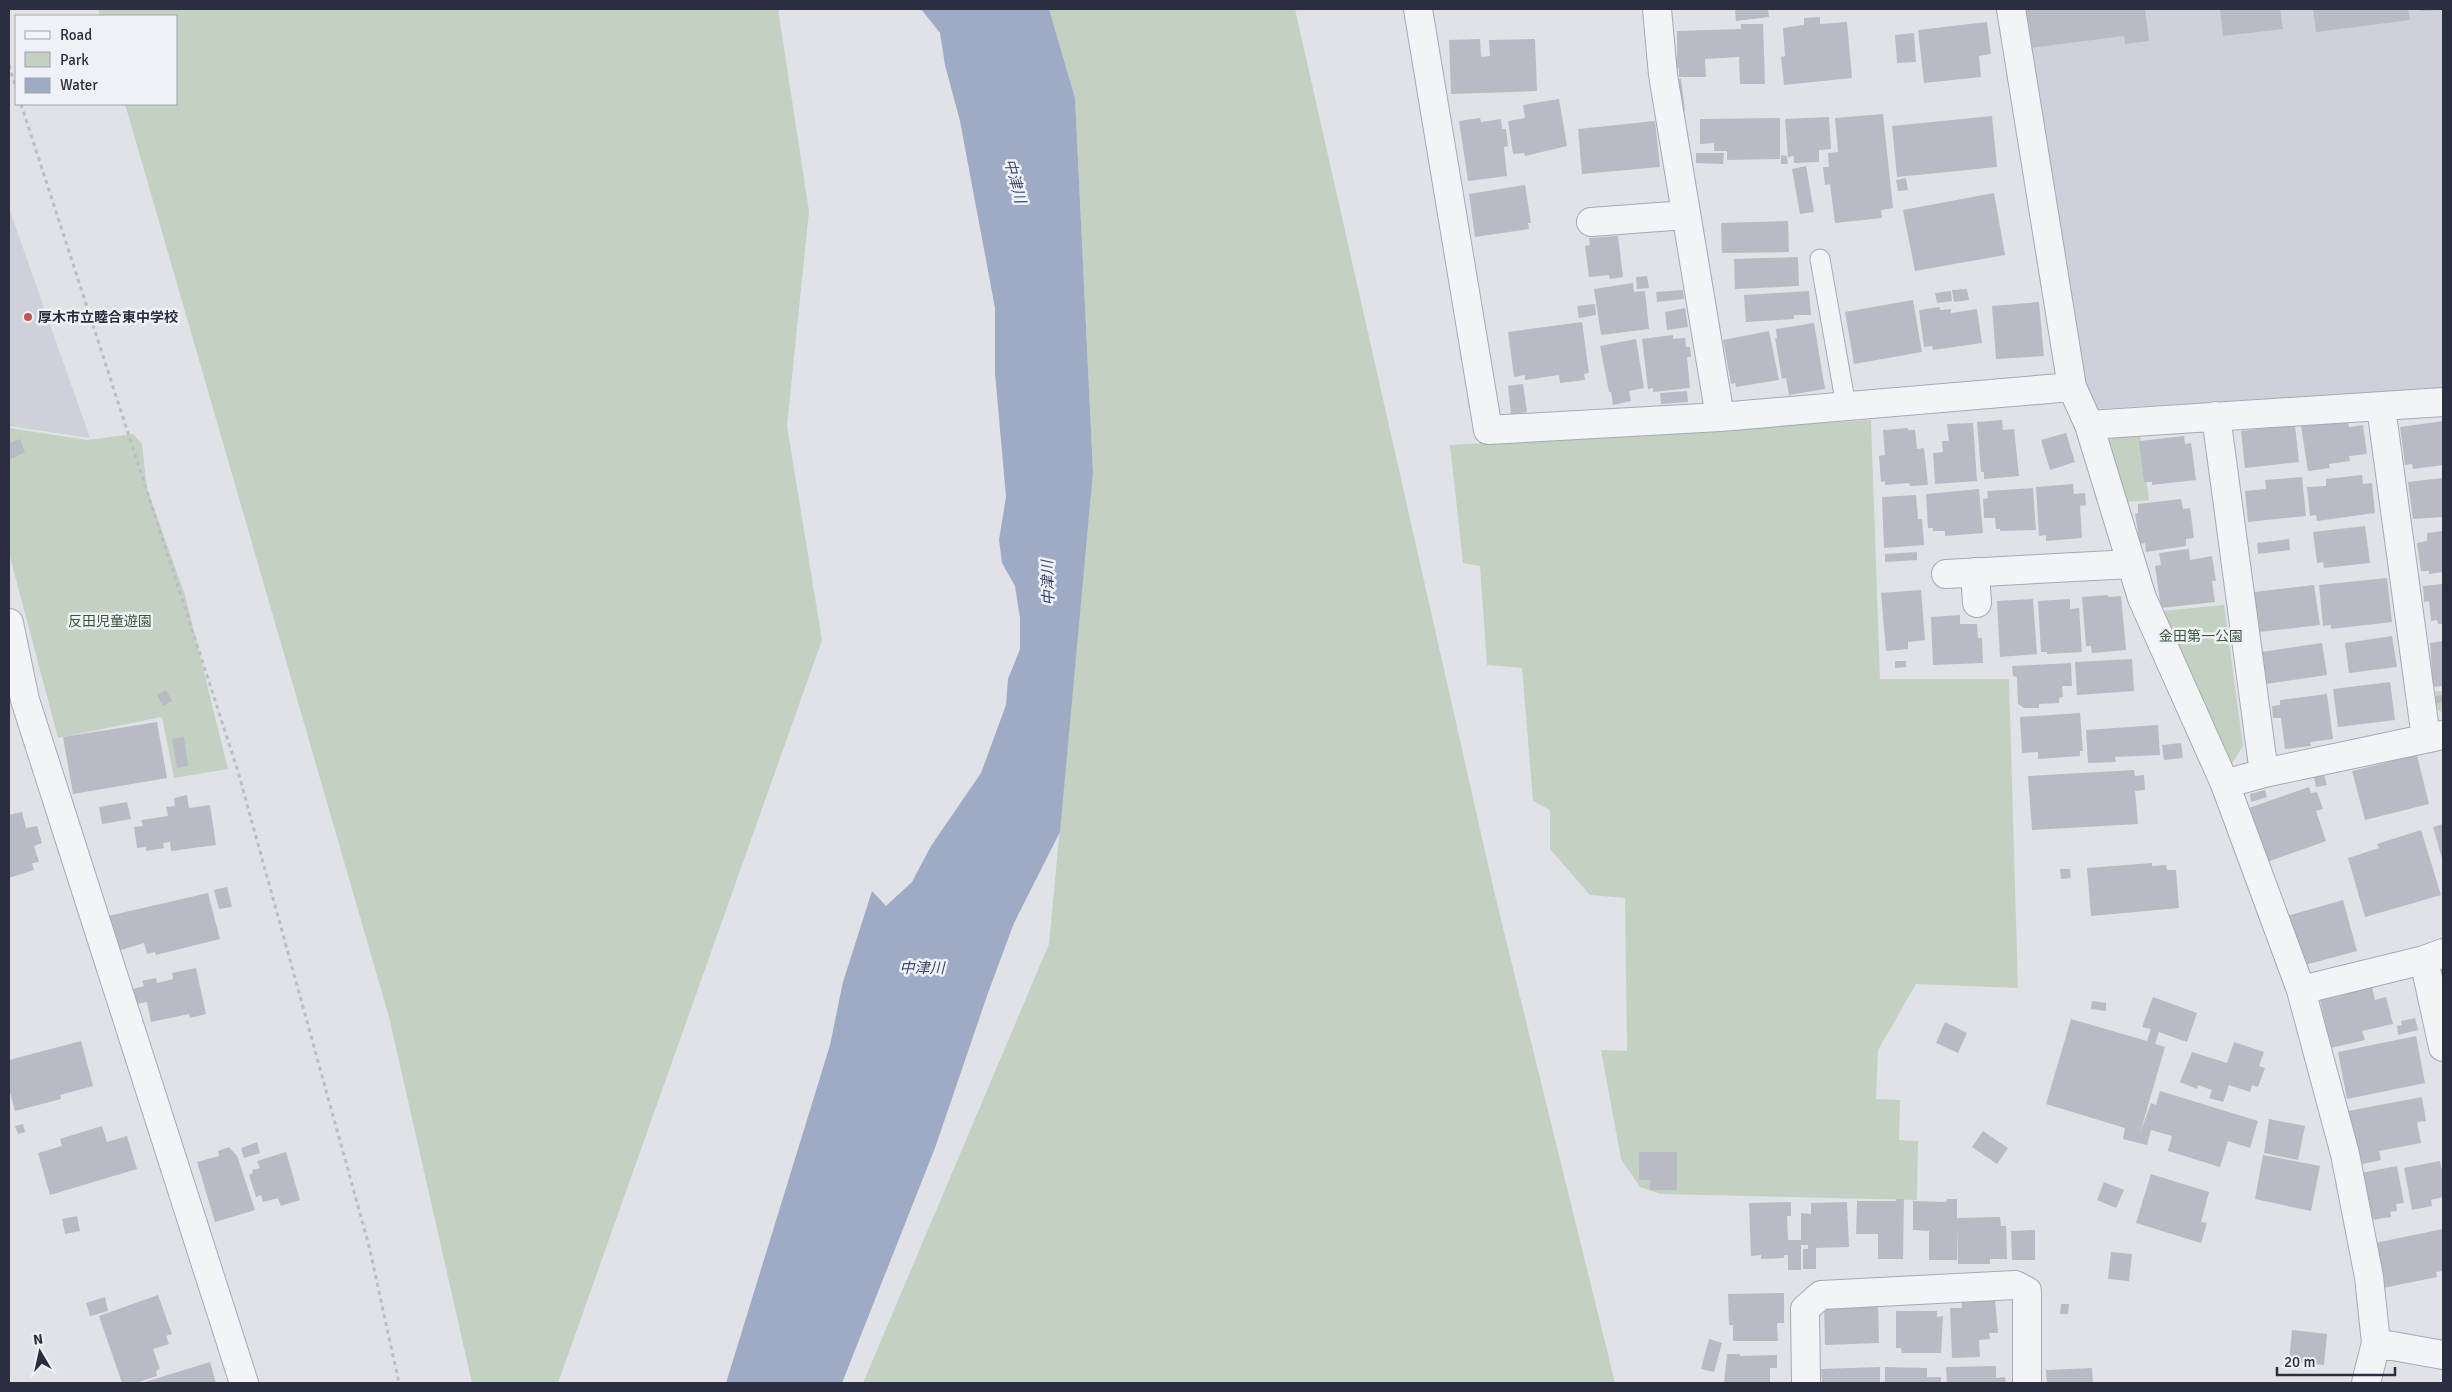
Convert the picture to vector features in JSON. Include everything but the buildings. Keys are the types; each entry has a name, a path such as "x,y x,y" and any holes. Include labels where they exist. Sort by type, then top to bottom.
{"street":[{"path":"1418,9 1488,430 1720,417 2072,387"},
{"path":"1656,9 1663,75 1720,417"},
{"path":"2011,9 2072,387 2088,425 2142,598 2225,784 2301,990 2345,1154 2369,1277 2376,1343 2366,1383"},
{"path":"1591,222 1686,215"},
{"path":"2088,425 2443,402"},
{"path":"2225,784 2435,737 2381,407"},
{"path":"2216,416 2264,774"},
{"path":"1946,574 2131,564"},
{"path":"1975,572 1977,603"},
{"path":"9,623 17,706 244,1383"},
{"path":"2301,990 2434,956 2443,1047"},
{"path":"1806,1383 1806,1309 1822,1295 2015,1285 2027,1291 2027,1383"},
{"path":"2376,1343 2443,1355"}],"lane":[{"path":"1820,259 1846,406"}],"path":[{"path":"9,65 15,85"},
{"path":"21,105 237,768 369,1246 399,1383"}],"shaded area":[{"path":"2023,9 2443,9 2443,388 2097,409 2081,382"},
{"name":"厚木市立睦合東中学校","path":"9,208 90,438 9,426"}],"green space":[{"path":"98,9 778,9 809,211 787,426 822,640 558,1383 472,1383 389,1017 125,105 178,105 178,15 100,15"},
{"path":"1049,9 1295,9 1494,891 1615,1383 863,1383 1049,944 1093,472 1075,98"},
{"path":"1871,420 1880,679 2009,679 2018,988 1916,984 1878,1050 1876,1099 1900,1100 1899,1140 1918,1141 1917,1200 1660,1194 1640,1187 1621,1159 1601,1050 1627,1051 1625,898 1590,895 1550,849 1550,810 1533,801 1522,668 1487,665 1480,566 1463,563 1450,445"},
{"name":"反田児童遊園","path":"9,428 87,440 133,434 142,444 147,489 185,595 228,769 174,778 162,717 58,738 9,553"},
{"path":"2140,433 2149,500 2126,502 2108,442 2112,435"},
{"name":"金田第一公園","path":"2224,605 2243,746 2233,762 2226,764 2161,611"},
{"path":"2443,691 2443,713 2434,707 2431,692"}],"water":[{"name":"中津川","path":"921,9 1049,9 1075,98 1093,472 1060,832 1014,923 935,1148 842,1383 726,1383 830,1045 843,982 872,891 886,906 912,882 931,846 981,773 1006,705 1008,679 1020,649 1020,618 1015,586 1002,563 999,540 1006,497 995,373 995,308 960,121 945,65 940,33"}],"place":[{"name":"厚木市立睦合東中学校","path":"28,317"}]}
